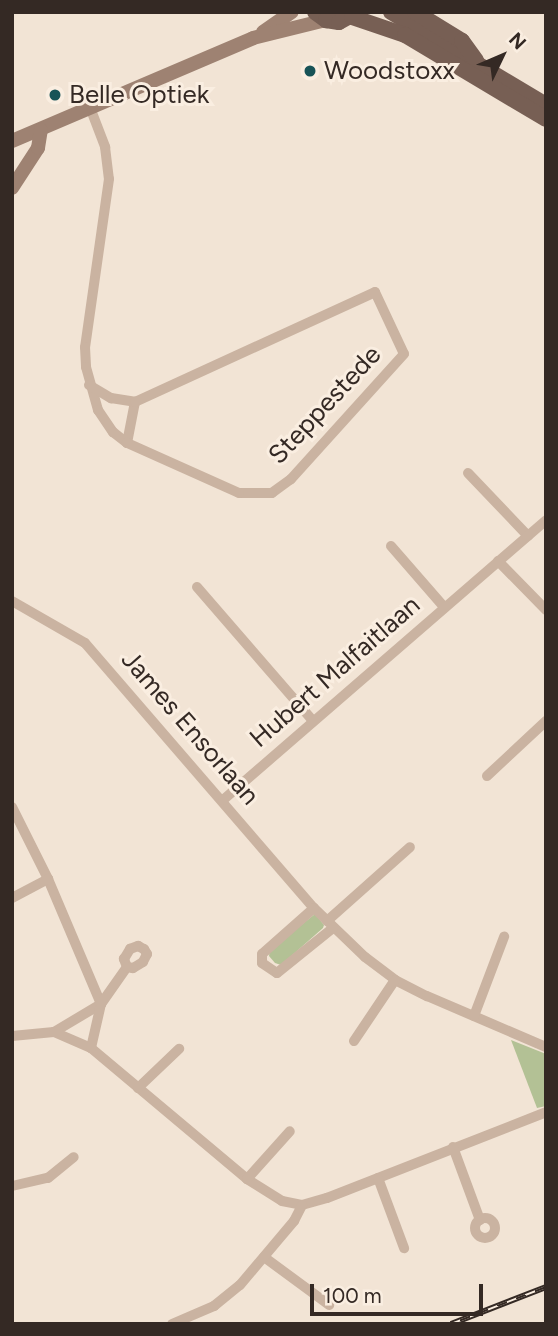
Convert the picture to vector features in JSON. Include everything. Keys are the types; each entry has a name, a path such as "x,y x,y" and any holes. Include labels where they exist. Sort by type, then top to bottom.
{"main road":[{"path":"391,12 546,105"},
{"path":"415,12 462,41 479,65"},
{"path":"321,16 340,22 355,15 405,35 546,119"}],"street":[{"path":"253,38 292,12"},
{"path":"12,142 253,38 321,16"},
{"name":"Steppestede","path":"90,110 105,147 109,179 85,347 89,385 98,410 113,432 127,443 239,493 272,493 291,479 404,354 375,292 135,402"},
{"path":"12,188 38,148 41,130"},
{"path":"89,385 111,398 135,402 127,443"},
{"path":"468,473 528,536"},
{"name":"Hubert Malfaitlaan","path":"223,800 546,520"},
{"name":"Hubert Malfaitlaan","path":"391,546 444,607"},
{"path":"498,561 546,610"},
{"path":"197,587 313,721"},
{"name":"James Ensorlaan","path":"12,601 85,642 314,908 395,980 546,1047"},
{"path":"487,775 546,721"},
{"path":"12,807 48,879 101,1004"},
{"path":"314,908 262,954 262,963 277,973 410,847"},
{"path":"12,898 48,879"},
{"path":"474,1016 504,937"},
{"path":"91,1048 101,1004 127,967"},
{"path":"354,1041 395,980"},
{"path":"12,1036 54,1032 101,1004"},
{"path":"54,1032 91,1048 247,1179 282,1201 302,1205 546,1112"},
{"path":"138,1088 179,1049"},
{"path":"247,1179 290,1131"},
{"path":"453,1147 480,1220"},
{"path":"12,1186 48,1178 74,1157"},
{"path":"378,1178 404,1248"},
{"path":"172,1324 214,1306 240,1284 264,1257 302,1205"},
{"path":"264,1257 329,1305"}],"green space":[{"path":"315,914 324,925 323,928 281,965 275,963 269,956 270,950"},
{"path":"511,1040 546,1054 546,1106 537,1108"}],"railway":[{"path":"451,1324 546,1287"}],"place":[{"name":"Woodstoxx","path":"310,71"},
{"name":"Belle Optiek","path":"55,95"}]}
